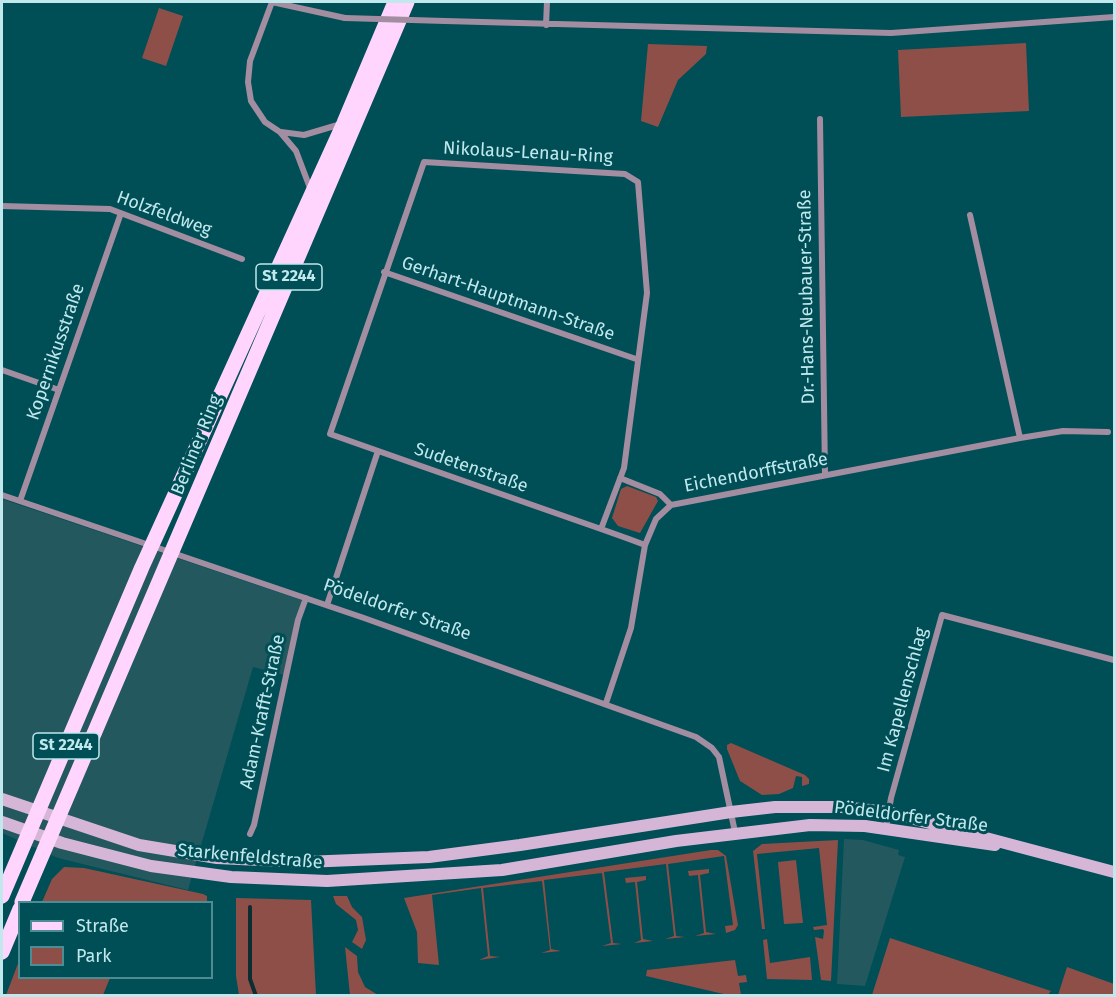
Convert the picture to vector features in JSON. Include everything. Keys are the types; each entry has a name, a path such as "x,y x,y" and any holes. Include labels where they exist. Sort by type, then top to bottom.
{"main road":[{"name":"Berliner Ring","path":"2,897 151,545 312,195 395,2"},
{"name":"Berliner Ring","path":"23,901 407,2"},
{"name":"Starkenfeldstraße","path":"2,799 139,845 235,859 344,861 429,857 731,812"},
{"name":"Pödeldorfer Straße","path":"731,812 775,807 831,807 888,812 993,838 1114,872"},
{"name":"Starkenfeldstraße","path":"2,822 151,866 231,877 327,882 502,870 735,832"},
{"name":"Pödeldorfer Straße","path":"735,832 822,825 886,828 1032,850"},
{"path":"499,848 502,870"},
{"path":"2,952 18,914"}],"street":[{"path":"312,195 306,171 296,151 280,132 265,122 251,101 248,82 250,61 272,2 345,18 891,33 1114,17"},
{"path":"546,25 547,2"},
{"name":"Dr.-Hans-Neubauer-Straße","path":"820,118 825,475"},
{"path":"280,132 304,135 344,123"},
{"name":"Nikolaus-Lenau-Ring","path":"384,272 424,162 625,174 636,178 640,188 648,276 636,359"},
{"name":"Holzfeldweg","path":"2,206 95,208 121,213 242,259"},
{"name":"Kopernikusstraße","path":"20,501 121,213"},
{"path":"970,215 1020,438"},
{"name":"Gerhart-Hauptmann-Straße","path":"330,434 384,272 636,359"},
{"path":"601,529 624,468 636,359"},
{"path":"2,370 59,390"},
{"name":"Eichendorffstraße","path":"606,703 631,628 645,545 656,519 671,505 1020,438 1063,431 1108,432"},
{"name":"Sudetenstraße","path":"330,434 645,545"},
{"path":"327,605 378,451"},
{"path":"620,478 660,494 671,505"},
{"name":"Pödeldorfer Straße","path":"2,495 327,605 696,737 712,748 723,768 735,832"},
{"name":"Adam-Krafft-Straße","path":"250,834 254,825 298,620 306,598"},
{"name":"Im Kapellenschlag","path":"886,828 888,812 942,615 1114,660"}],"shaded area":[{"path":"2,499 304,601 284,675 253,667 188,890 58,858 2,833"},
{"path":"844,839 863,840 899,850 898,855 905,857 865,986 837,984"}],"green space":[{"path":"159,8 183,16 166,66 142,58"},
{"path":"1026,43 1029,111 901,117 898,50"},
{"path":"648,44 707,46 706,54 678,80 658,127 641,121"},
{"path":"627,486 656,497 658,501 640,533 618,526 612,518 621,489"},
{"path":"731,743 805,775 809,779 809,784 802,786 802,777 796,776 793,788 779,794 762,795 740,781 727,749 727,745"},
{"path":"838,840 831,981 821,980 815,937 823,939 824,931 823,929 814,930 813,927 827,925 819,848 757,854 765,929 762,929 753,851 762,844"},
{"path":"718,850 726,856 738,925 735,930 726,933 725,926 733,925 724,856 668,864 676,936 685,937 665,939 674,936 666,864 604,872 613,943 622,944 602,946 611,943 602,873 544,880 551,949 561,951 541,953 550,950 542,881 483,888 490,956 500,957 479,960 488,956 481,888 432,895 439,965 418,963 417,932 404,898"},
{"path":"796,860 803,923 784,924 778,862"},
{"path":"64,867 84,868 203,894 207,896 207,901 42,901 52,879"},
{"path":"709,869 709,873 700,875 706,932 716,934 695,936 704,933 698,875 689,876 688,871"},
{"path":"646,876 646,880 637,882 643,939 653,941 634,943 641,940 635,882 626,883 625,878"},
{"path":"333,896 347,896 352,907 362,917 366,940 362,949 352,942 358,930 356,920 336,904"},
{"path":"236,898 311,900 316,995 239,995 236,976"},
{"path":"890,938 1051,991 1047,996 872,995"},
{"path":"767,939 770,963 810,957 812,980 767,979 763,940"},
{"path":"345,947 357,956 358,972 365,987 378,995 350,995"},
{"path":"735,960 738,976 746,975 747,982 739,983 741,995 728,995 646,976 647,970"},
{"path":"18,964 18,979 110,979 103,995 6,995"},
{"path":"1067,967 1114,984 1114,995 1058,995"}],"waterway":[{"path":"250,907 250,979 256,996"}]}
